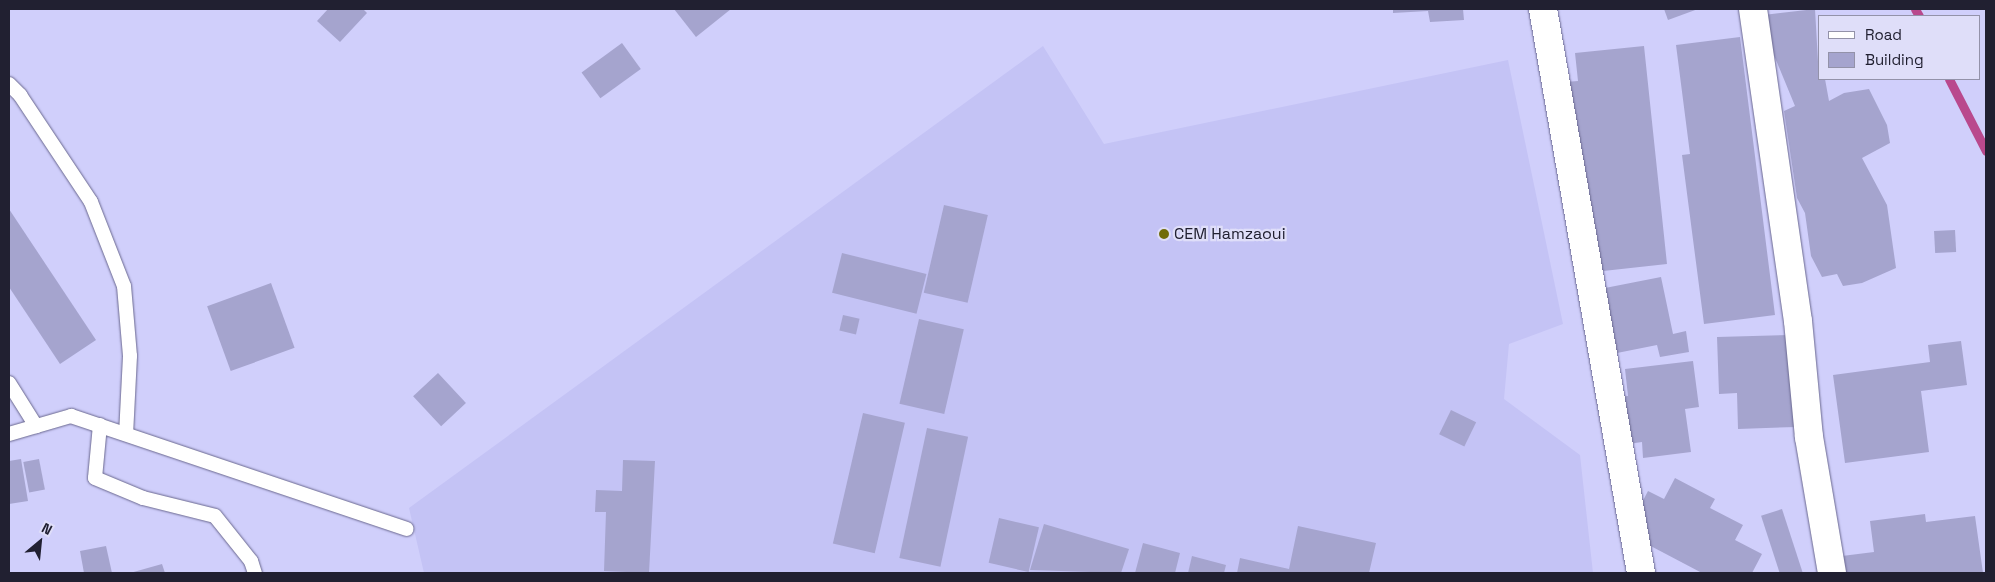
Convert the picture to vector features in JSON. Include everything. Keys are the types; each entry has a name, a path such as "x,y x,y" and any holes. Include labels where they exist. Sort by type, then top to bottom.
{"street":[{"path":"1543,9 1641,573"},
{"path":"1753,9 1798,321 1809,437 1832,573"}],"lane":[{"path":"9,84 20,95 91,202 124,286 130,356 126,434"},
{"path":"9,384 36,426"},
{"path":"9,434 71,416 407,529"},
{"path":"100,425 95,478 143,498 214,516 251,561 255,573"}],"shaded area":[{"name":"CEM Hamzaoui","path":"1043,46 1104,144 1508,60 1563,324 1509,344 1504,399 1580,455 1593,573 424,573 409,508"}],"building":[{"path":"328,9 363,9 367,13 340,42 317,21"},
{"path":"674,9 731,9 696,37"},
{"path":"1393,9 1463,9 1464,20 1430,22 1428,11 1393,13"},
{"path":"1664,9 1698,9 1668,20"},
{"path":"1815,9 1818,80 1825,80 1829,101 1844,93 1869,89 1887,125 1890,143 1862,158 1887,205 1896,268 1862,283 1843,286 1837,274 1822,277 1811,256 1805,213 1797,198 1784,111 1795,106 1769,43 1764,15"},
{"path":"1740,37 1775,315 1704,324 1682,155 1690,154 1676,45"},
{"path":"622,43 641,69 600,98 582,72"},
{"path":"1644,46 1667,264 1585,273 1565,82 1578,81 1575,53"},
{"path":"944,205 988,215 968,303 924,293"},
{"path":"9,209 96,340 60,364 9,287"},
{"path":"1955,230 1956,252 1935,253 1934,231"},
{"path":"842,253 926,274 916,314 832,293"},
{"path":"1661,277 1673,334 1686,331 1689,352 1660,357 1657,345 1617,353 1605,288"},
{"path":"271,283 295,348 231,371 207,306"},
{"path":"843,315 860,319 856,334 839,331"},
{"path":"919,319 964,329 944,414 899,404"},
{"path":"1792,335 1796,427 1738,429 1737,393 1719,394 1717,337"},
{"path":"1961,341 1967,385 1921,391 1929,452 1845,463 1833,375 1930,362 1928,345"},
{"path":"1693,361 1699,407 1685,409 1691,452 1643,458 1642,442 1621,445 1615,397 1628,396 1625,369"},
{"path":"438,373 466,403 441,426 413,396"},
{"path":"1451,410 1476,422 1464,447 1439,434"},
{"path":"863,413 905,423 875,553 833,544"},
{"path":"927,428 968,437 940,567 899,558"},
{"path":"21,459 28,501 9,504 9,461"},
{"path":"39,459 45,489 29,492 23,462"},
{"path":"623,460 655,461 649,573 604,571 606,512 595,512 596,490 622,491"},
{"path":"1675,478 1715,499 1710,508 1743,525 1735,540 1762,554 1752,573 1702,573 1626,533 1648,491 1664,499"},
{"path":"1782,509 1803,573 1780,573 1761,516"},
{"path":"1925,514 1926,522 1975,516 1983,573 1844,573 1842,556 1874,552 1870,521"},
{"path":"999,518 1039,527 1029,572 989,563"},
{"path":"1044,524 1129,549 1121,573 1030,570"},
{"path":"1298,526 1376,543 1369,573 1237,573 1240,558 1289,569"},
{"path":"1143,543 1180,553 1175,573 1135,573"},
{"path":"106,546 112,573 84,573 80,551"},
{"path":"1192,556 1226,565 1224,573 1188,573"},
{"path":"162,564 165,573 130,573"}],"waterway":[{"path":"1915,9 1918,15"},
{"path":"1950,80 1986,151"}],"place":[{"name":"CEM Hamzaoui","path":"1164,234"}]}
